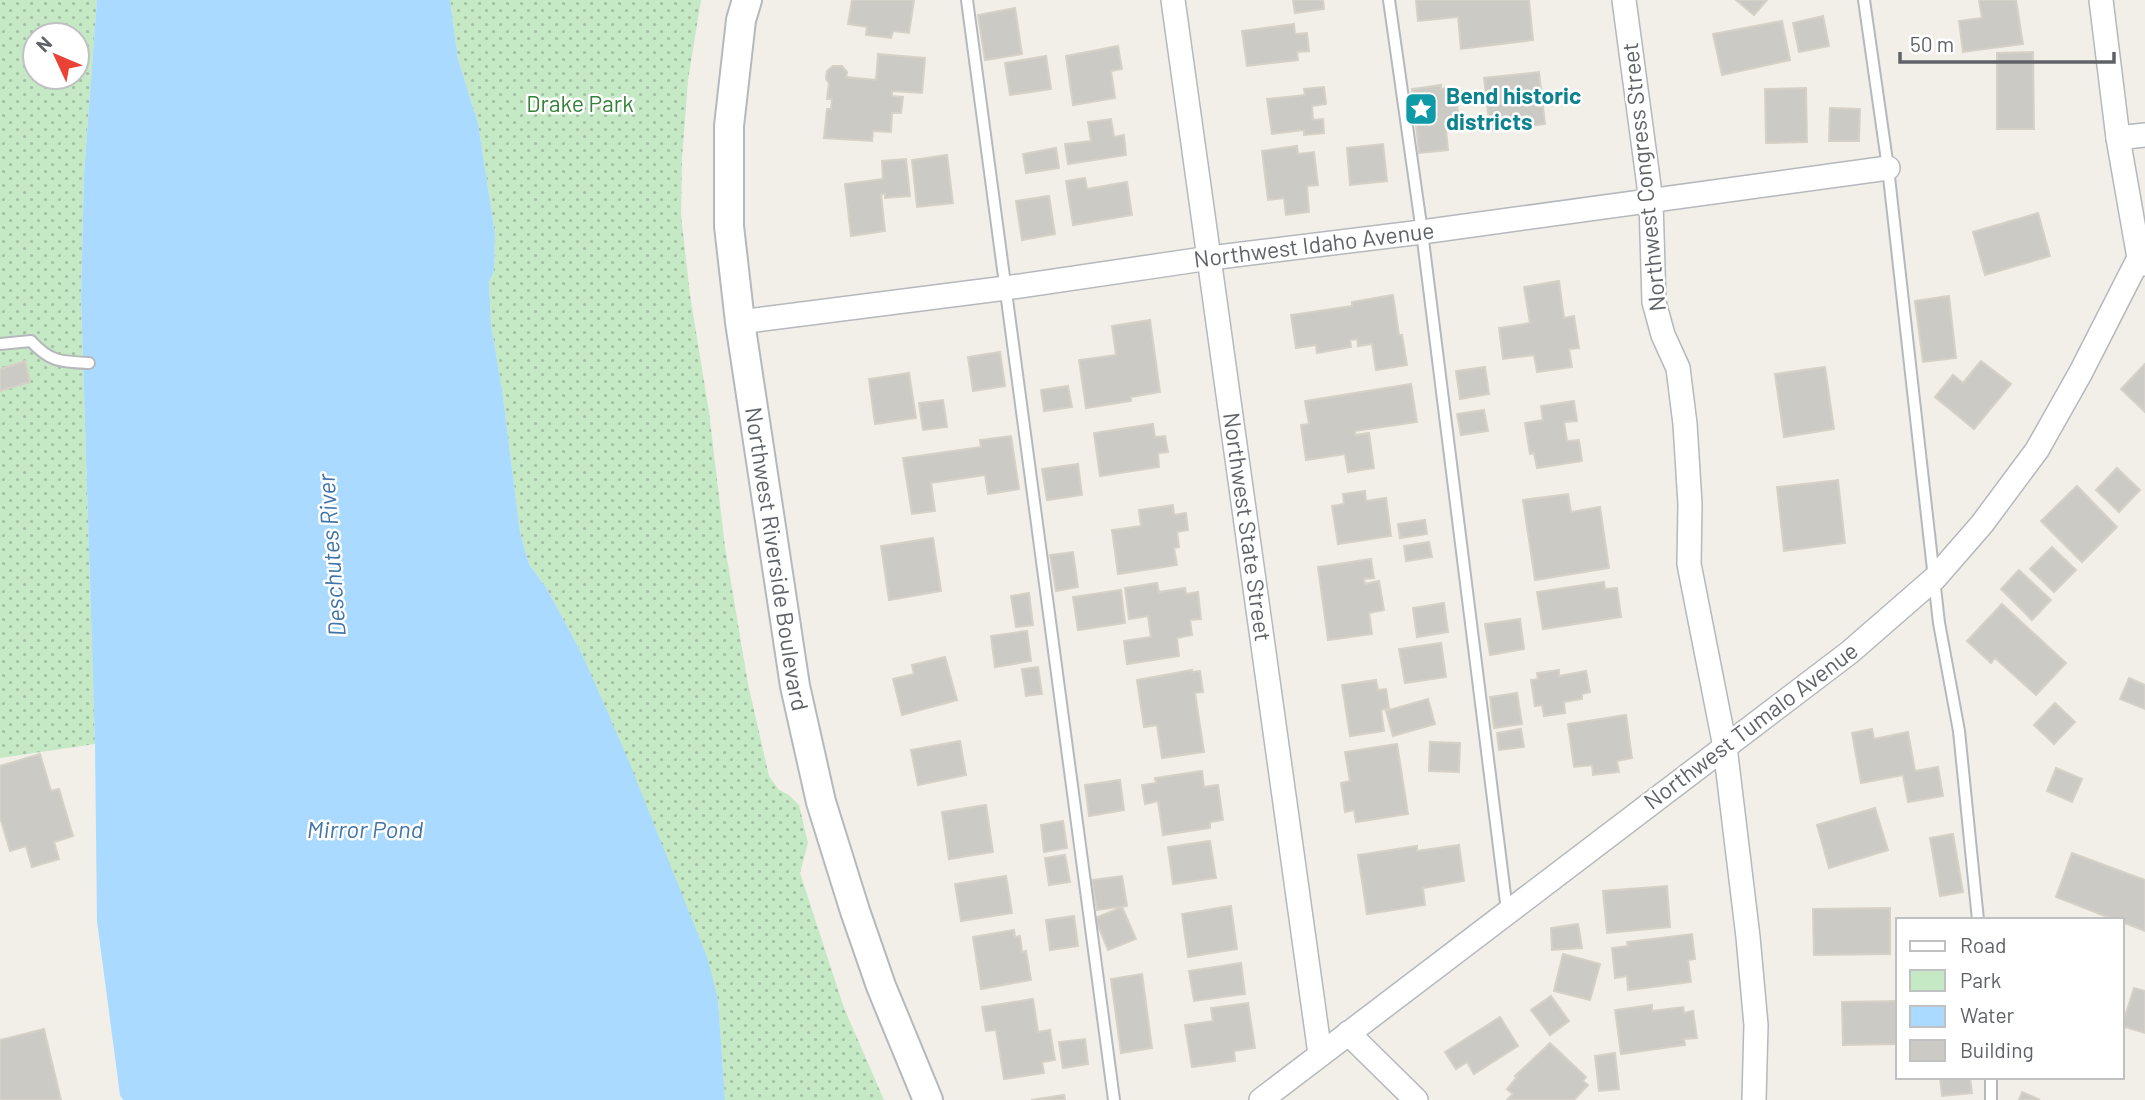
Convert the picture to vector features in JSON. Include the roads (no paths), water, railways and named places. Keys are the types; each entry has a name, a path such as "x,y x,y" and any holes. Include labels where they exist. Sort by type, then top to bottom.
{"street":[{"name":"Northwest Riverside Boulevard","path":"747,0 741,20 729,127 729,226 740,322 794,686 821,802 872,961 928,1100"},
{"name":"Northwest State Street","path":"1173,0 1320,1054"},
{"name":"Northwest Congress Street","path":"1624,0 1651,201 1654,302 1663,335 1678,368 1690,504 1689,564 1725,747 1748,937 1756,1025 1754,1100"},
{"path":"2101,0 2118,138 2142,261"},
{"path":"2118,138 2145,135"},
{"name":"Northwest Idaho Avenue","path":"740,322 1888,169"},
{"name":"Northwest Tumalo Avenue","path":"1261,1100 1850,652 1935,578 1982,524 2037,450 2142,261"},
{"path":"1348,1033 1416,1100"}],"lane":[{"path":"967,0 1114,1100"},
{"path":"1389,0 1422,232 1507,911"},
{"path":"1864,0 1888,169 1939,623 1959,731 1978,918"},
{"path":"0,344 31,341 45,356 63,362 89,363"},
{"path":"1991,1079 1991,1100"}],"water":[{"name":"Mirror Pond","path":"97,0 450,0 458,59 478,123 495,234 494,271 489,282 491,325 520,532 529,564 547,589 583,656 627,757 707,957 718,999 725,1100 123,1100 120,1095 97,921 95,744 81,297 84,174"}],"place":[{"name":"Bend historic districts","path":"1421,109"}],"park label":[{"name":"Drake Park","path":"580,104"}],"water label":[{"name":"Deschutes River","path":"332,555"}]}
